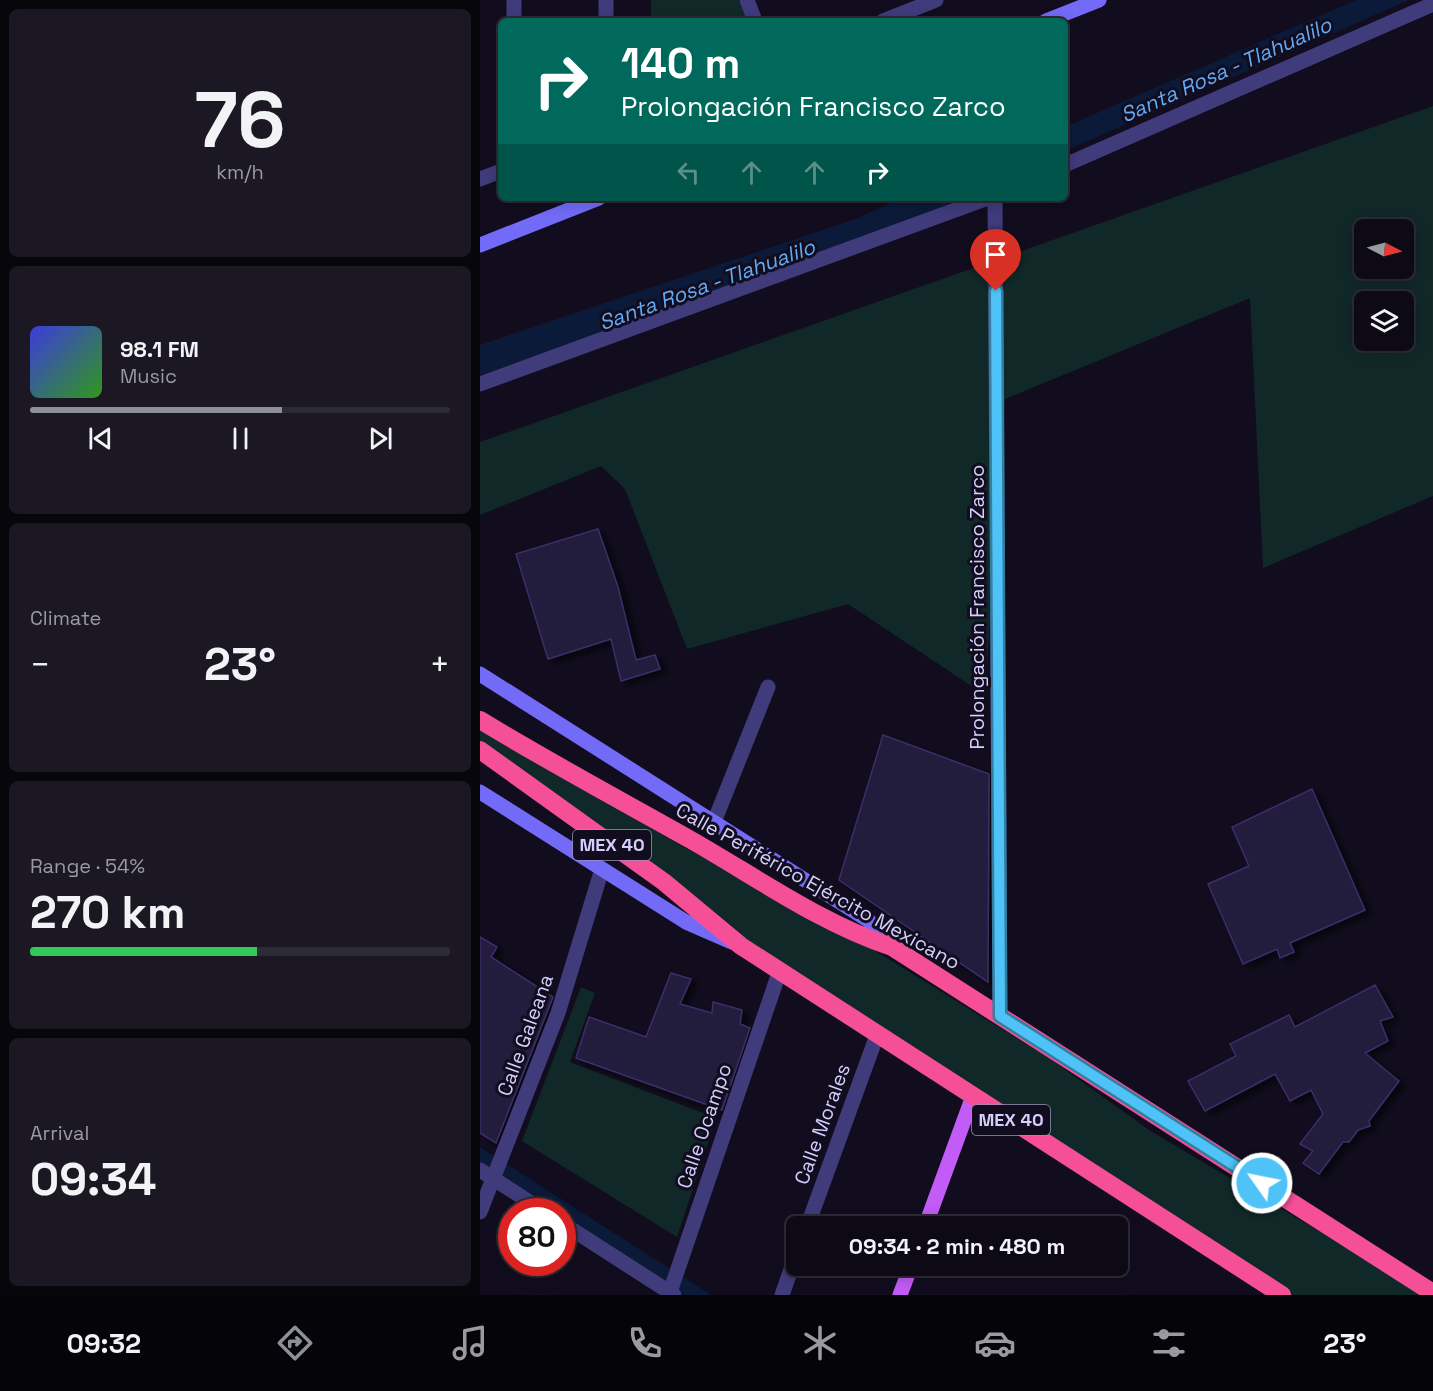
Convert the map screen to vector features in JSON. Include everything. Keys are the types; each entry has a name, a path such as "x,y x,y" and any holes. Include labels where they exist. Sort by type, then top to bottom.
{"highway":[{"name":"Calle Periférico Ejército Mexicano","path":"480,720 795,901 859,935 892,947 1433,1293"},
{"name":"MEX 40","path":"480,750 664,882 741,946 1282,1295"}],"main road":[{"path":"1054,18 1099,0"},
{"path":"480,245 591,201"},
{"path":"480,675 868,920 892,947"},
{"name":"MEX 40","path":"480,792 686,922 741,946"},
{"path":"929,1216 974,1096"},
{"path":"900,1295 907,1276"}],"street":[{"path":"514,0 514,18"},
{"path":"606,0 606,18"},
{"path":"747,0 754,18"},
{"path":"891,18 936,0"},
{"path":"1068,164 1433,3"},
{"path":"480,179 498,172"},
{"path":"480,384 980,201"},
{"name":"Prolongación Francisco Zarco","path":"995,201 1000,1016"},
{"path":"714,822 768,687"},
{"name":"Calle Galeana","path":"480,1212 489,1173 504,1149 558,1013 602,868"},
{"name":"Calle Ocampo","path":"671,1292 780,970"},
{"name":"Calle Morales","path":"811,1216 877,1035"},
{"path":"489,1173 526,1198"},
{"path":"576,1232 671,1292"},
{"path":"782,1295 789,1276"}],"green space":[{"path":"651,0 739,0 746,18 651,18"},
{"path":"1433,106 1433,496 1263,568 1250,298 1005,399 985,695 848,604 687,649 625,489 601,466 480,515 480,442"},
{"path":"480,728 680,845 853,937 1052,1060 1149,1130 1426,1295 1271,1295 744,943 480,748"},
{"path":"581,987 595,993 570,1062 716,1118 677,1237 522,1141"}],"water":[{"name":"Santa Rosa - Tlahualilo","path":"1356,0 1409,0 1068,150 1068,126"},
{"name":"Santa Rosa - Tlahualilo","path":"896,201 955,201 851,250 480,375 480,345 850,221"},
{"path":"480,1147 560,1198 533,1198 480,1164"},
{"path":"576,1209 711,1295 685,1295 576,1225"}],"building":[{"path":"598,529 618,587 636,660 655,655 660,669 621,681 611,639 548,659 516,554"},
{"path":"883,735 989,774 988,982 839,880"},
{"path":"1312,789 1365,910 1290,943 1294,952 1280,958 1277,949 1243,964 1208,884 1249,866 1232,827"},
{"path":"480,937 497,947 491,957 553,997 496,1143 480,1133"},
{"path":"671,973 691,979 680,1004 712,1013 713,1002 742,1010 740,1024 750,1028 722,1110 576,1058 589,1017 646,1037"},
{"path":"1375,985 1393,1017 1380,1021 1388,1041 1365,1053 1399,1081 1369,1121 1370,1126 1358,1130 1349,1142 1343,1142 1319,1174 1303,1163 1313,1151 1300,1144 1323,1114 1311,1090 1290,1101 1275,1074 1205,1111 1188,1081 1236,1056 1230,1044 1289,1015 1295,1027"}],"route":[{"path":"996,291 1000,1016 1262,1183"}]}
